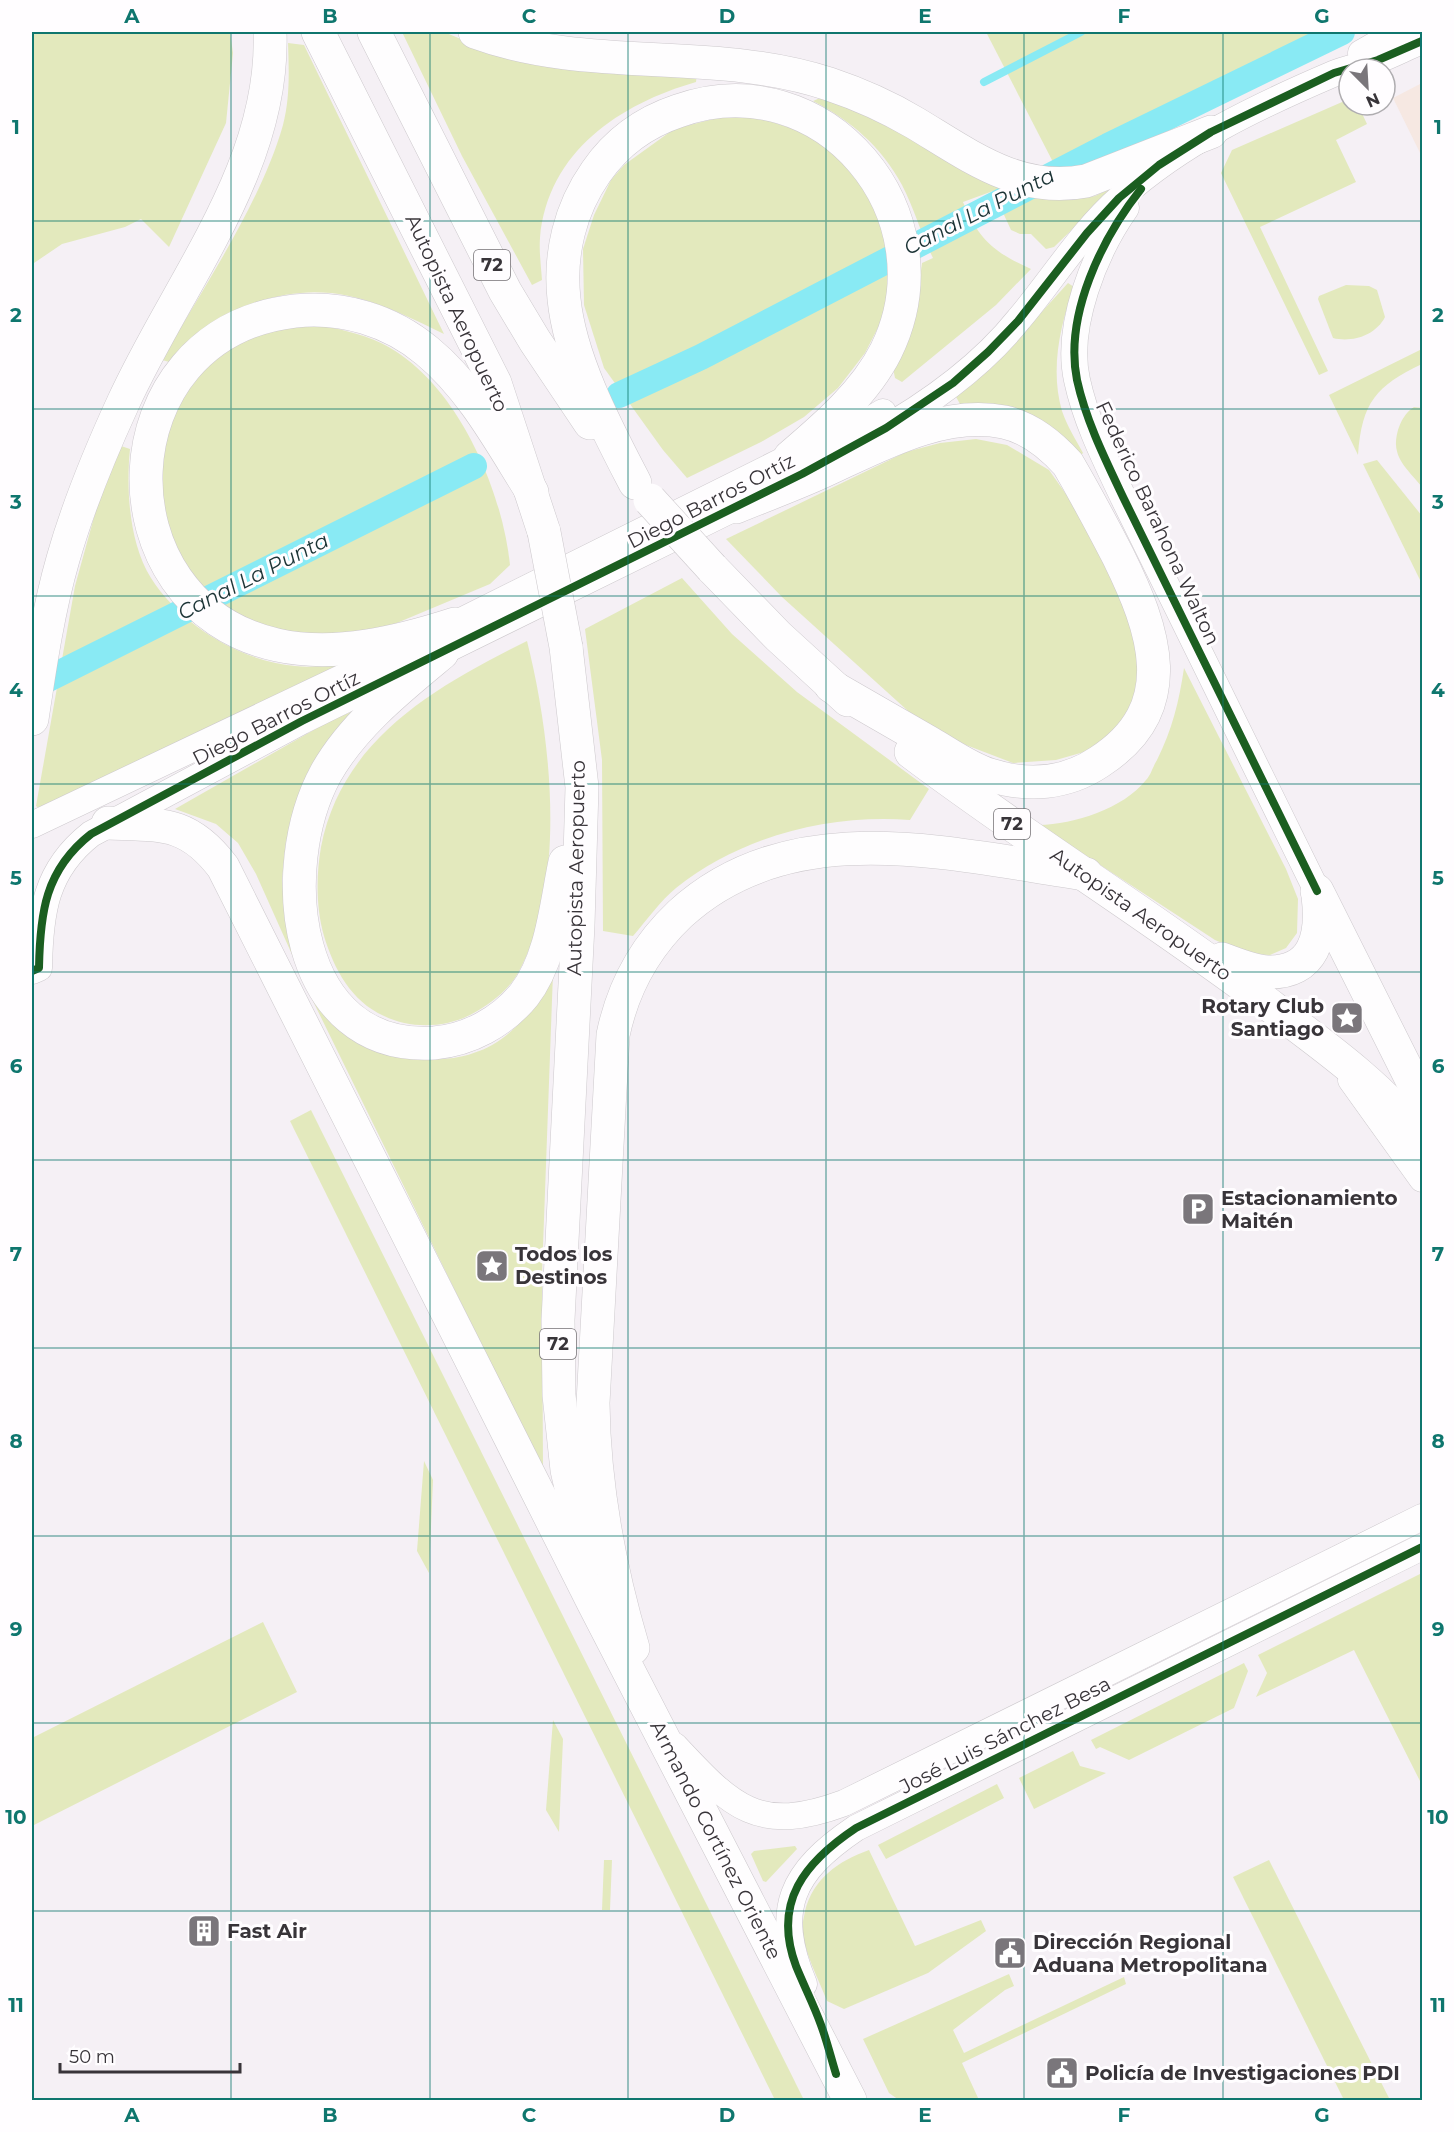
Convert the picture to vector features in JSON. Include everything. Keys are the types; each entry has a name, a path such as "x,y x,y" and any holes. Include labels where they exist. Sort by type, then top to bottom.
{"highway":[{"path":"33,710 40,663 62,560 93,472 124,399 229,202 259,121 268,66 270,32"},
{"name":"Autopista Aeropuerto","path":"318,32 495,383 544,532 566,647 582,787 578,925 558,1320 560,1395 567,1470 584,1547 631,1675"},
{"name":"Autopista Aeropuerto","path":"374,32 505,291 564,385 643,492 712,568 831,686 891,738 945,778 1200,952 1334,1054 1379,1094 1422,1140"},
{"path":"475,32 493,38 568,53 614,59 721,64 817,80 881,105 986,164 1037,183 1061,184 1110,173 1211,132"},
{"path":"643,492 601,414 569,326 562,274 570,224 578,202 603,160 621,142 664,116 709,103 751,101 792,110 832,132 865,164 880,184 900,229 905,272 900,315 885,354 857,393 790,457"},
{"path":"449,638 311,649 260,640 200,603 164,557 148,512 145,487 150,435 163,400 184,368 218,338 260,318 281,313 326,310 370,319 409,337 442,364 471,397 532,492"},
{"path":"736,507 898,437 926,429 971,421 1004,422 1035,435 1053,447 1068,464 1140,599 1152,641 1153,680 1139,723 1108,756 1069,777 1048,782 1024,783 989,775 831,686"},
{"path":"449,638 340,752 317,791 303,834 298,881 304,933 319,976 327,991 347,1015 370,1031 386,1038 423,1043 444,1042 471,1034 496,1021 511,1009 524,994 542,961 582,787"},
{"path":"108,823 157,824 184,831 207,846 223,867 631,1675"},
{"path":"659,1729 624,1617 610,1560 597,1489 593,1446 593,1403 612,1047 618,1013 633,973 656,939 688,908 729,879 780,858 810,852 880,849 918,851 1086,874"},
{"path":"1200,952 1268,972 1296,966 1306,958 1318,939 1320,927 1317,891"},
{"path":"1317,891 1422,1100"},
{"name":"Armando Cortínez Oriente","path":"631,1675 843,2087"}],"street":[{"name":"Diego Barros Ortíz","path":"1334,73 1374,44 1398,32"},
{"name":"Diego Barros Ortíz","path":"32,825 736,507 886,428 953,383 1018,321 1057,270 1119,198 1159,165 1211,132 1334,73 1378,60 1422,41"},
{"name":"Federico Barahona Walton","path":"1159,165 1108,234 1092,271 1077,322 1075,351 1077,378 1099,446 1317,891"},
{"name":"Diego Barros Ortíz","path":"32,971 39,968 42,919 57,869 75,846 108,823 302,721 449,638 790,457 863,424 907,397 990,332 1057,270"},
{"path":"1334,1054 1422,1179"},
{"name":"José Luis Sánchez Besa","path":"659,1729 707,1780 735,1804 776,1817 803,1816 822,1812 865,1793 1422,1517"},
{"name":"José Luis Sánchez Besa","path":"843,2087 796,1965 788,1929 792,1902 802,1877 832,1844 866,1822 1422,1547"}],"shaded area":[{"path":"1422,83 1422,157 1397,106 1397,96"}],"green space":[{"path":"32,32 230,32 233,53 226,123 169,247 141,219 125,227 62,244 34,263 32,294"},
{"path":"402,32 444,32 468,42 697,74 696,82 641,103 615,118 592,136 573,156 557,180 546,207 540,238 542,280 532,285 462,156"},
{"path":"986,32 1317,32 1054,164"},
{"path":"288,43 304,45 444,334 396,312 351,296 304,293 279,296 228,314 189,343 173,363 162,360 246,215 273,155 287,105"},
{"path":"820,98 857,111 1001,185 1010,203 1036,194 1076,199 1095,196 1118,185 1054,247 1046,249 1031,234 1020,234 1011,230 993,191 963,202 975,226 989,243 1007,257 1031,269 996,305 902,382 895,378 893,368 915,316 922,263 933,258 902,185 885,158 852,126 813,101"},
{"path":"1337,104 1337,117 1364,117 1367,124 1336,140 1356,182 1260,227 1328,371 1319,375 1221,173 1232,150"},
{"path":"741,112 834,142 893,236 885,314 865,353 838,388 804,417 761,442 687,478 663,450 604,368 584,305 583,249 594,215 611,180 624,165 674,129"},
{"path":"1068,283 1074,287 1058,348 1057,380 1062,411 1083,453 1076,460 980,404 960,404 955,395 1039,315"},
{"path":"1346,285 1369,286 1377,290 1385,317 1376,329 1363,336 1348,339 1333,338 1318,299 1319,296"},
{"path":"315,324 357,334 381,343 407,360 431,382 452,408 485,470 497,502 510,565 490,584 392,625 357,634 293,638 221,607 177,557 162,515 160,445 171,413 214,357 248,339 283,325"},
{"path":"1422,349 1422,364 1393,380 1374,398 1363,422 1358,455 1329,395"},
{"path":"1414,407 1422,408 1422,487 1401,462 1396,448 1400,423"},
{"path":"976,439 1007,445 1049,470 1073,504 1133,620 1141,687 1122,723 1091,750 1056,760 1013,763 966,745 918,720 782,597 726,539 906,452 940,443"},
{"path":"121,446 130,449 129,498 138,549 151,578 178,611 214,638 254,657 302,667 350,663 44,812 36,806 75,586 96,510"},
{"path":"1377,460 1422,516 1422,584 1363,464"},
{"path":"682,578 732,634 797,692 929,789 910,820 879,819 817,825 757,842 702,870 676,888 633,936 603,931 602,760 585,629"},
{"path":"527,641 543,720 550,809 549,854 544,897 534,937 514,980 497,997 477,1011 460,1019 438,1024 416,1025 394,1020 372,1010 353,993 339,972 324,936 318,903 318,869 321,847 332,809 349,776 371,746 397,721 459,677"},
{"path":"1184,668 1286,869 1298,899 1297,933 1286,948 1270,955 1248,954 1215,940 1039,825 1067,822 1097,813 1124,799 1146,780 1171,727"},
{"path":"362,708 302,799 286,841 282,880 288,921 381,1052 419,1059 439,1059 475,1053 508,1034 522,1020 553,973 542,1274 543,1470 311,997 256,874 238,843 216,824 175,809 333,719"},
{"path":"311,1110 804,2100 775,2100 290,1121"},
{"path":"424,1461 433,1480 429,1573 417,1551"},
{"path":"1422,1573 1422,1785 1354,1650 1256,1697 1267,1673 1258,1655"},
{"path":"263,1622 297,1692 32,1826 32,1738"},
{"path":"1244,1663 1248,1671 1234,1708 1129,1760 1100,1747 1096,1749 1091,1740"},
{"path":"553,1720 563,1739 559,1832 546,1810"},
{"path":"1073,1751 1080,1766 1106,1773 1034,1809 1019,1778"},
{"path":"997,1784 1004,1798 886,1859 878,1845"},
{"path":"795,1846 797,1849 766,1882 763,1881 751,1854 754,1851"},
{"path":"869,1850 915,1946 981,1920 986,1931 928,1973 844,2009 827,2001 806,1948 802,1930 803,1923 805,1911 814,1890 828,1873 847,1860"},
{"path":"604,1860 612,1860 610,1910 602,1910"},
{"path":"1269,1860 1390,2100 1344,2100 1233,1877"},
{"path":"1009,1974 1014,1986 1005,1990 953,2030 964,2053 1124,1977 1126,1984 962,2063 979,2100 899,2100 889,2093 863,2039"}],"waterway":[{"path":"984,82 1081,32"},
{"name":"Canal La Punta","path":"619,395 701,357 1108,146 1342,32"},
{"name":"Canal La Punta","path":"32,687 474,466"}],"cycle path":[{"path":"32,971 39,968 41,929 48,894 64,862 91,834 302,721 802,474 886,428 953,383 988,352 1018,321 1087,233 1119,198 1159,165 1211,132 1334,73 1378,60 1422,41"},
{"path":"1141,189 1113,230 1100,254 1081,304 1074,355 1077,380 1091,426 1110,470 1317,891"},
{"path":"836,2074 818,2018 796,1966 788,1922 791,1903 798,1886 808,1870 822,1855 856,1828 1422,1547"}],"place":[{"name":"Rotary Club Santiago","path":"1347,1018"},
{"name":"Estacionamiento Maitén","path":"1198,1209"},
{"name":"Todos los Destinos","path":"492,1266"},
{"name":"Fast Air","path":"204,1931"},
{"name":"Dirección Regional Aduana Metropolitana","path":"1010,1953"},
{"name":"Policía de Investigaciones PDI","path":"1062,2073"}]}
